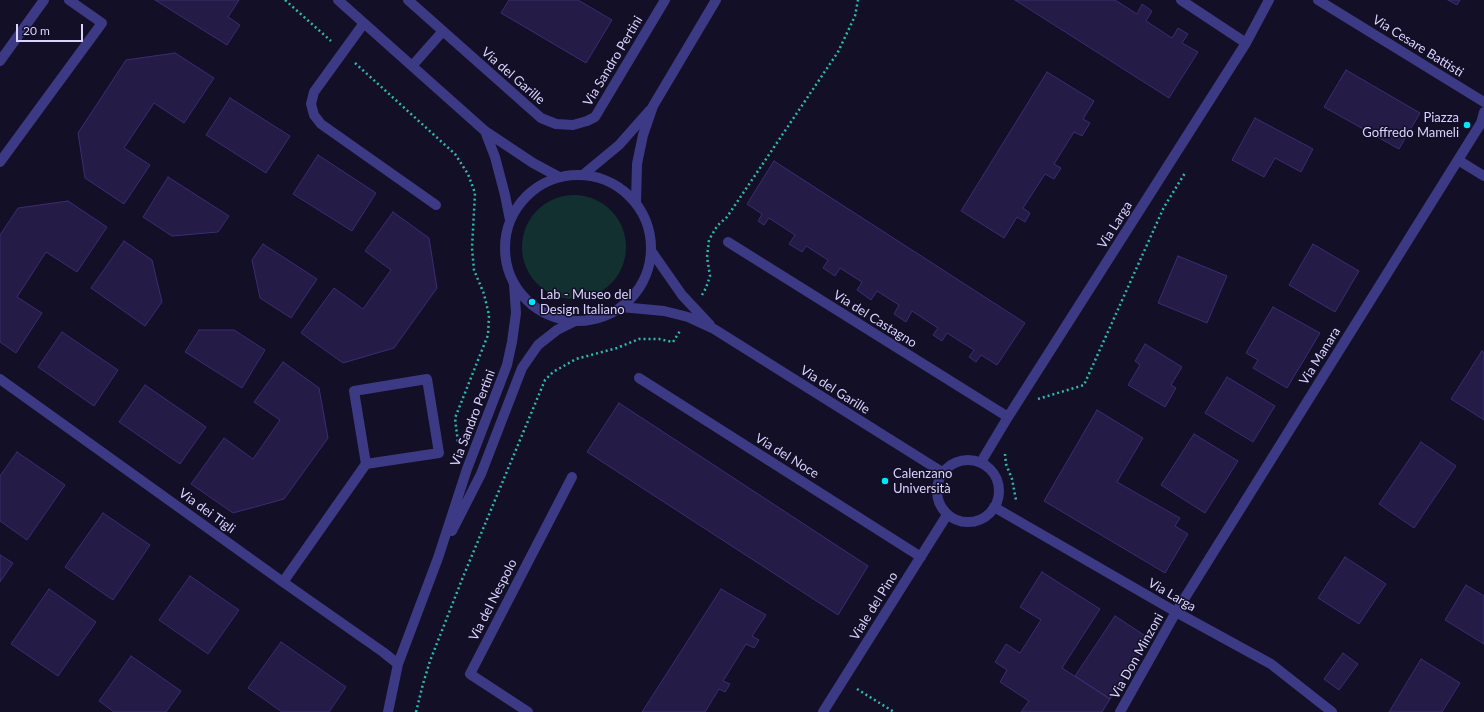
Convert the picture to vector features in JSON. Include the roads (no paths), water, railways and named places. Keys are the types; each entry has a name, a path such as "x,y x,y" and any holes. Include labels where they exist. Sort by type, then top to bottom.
{"street":[{"path":"0,61 44,0"},
{"path":"0,162 102,23 69,0"},
{"path":"338,0 485,131 533,163 559,177"},
{"name":"Via del Garille","path":"408,0 541,118 556,124 573,125"},
{"name":"Via Sandro Pertini","path":"573,125 587,121 594,117 665,0"},
{"path":"584,174 619,145 653,106 716,0"},
{"path":"1181,0 1246,43"},
{"name":"Via Larga","path":"981,462 1008,417 1246,43 1269,0"},
{"name":"Via Cesare Battisti","path":"1318,0 1484,102"},
{"path":"364,23 314,92 311,104 314,115 322,124 436,205"},
{"path":"412,66 443,31"},
{"path":"636,202 637,164 643,135 653,106"},
{"name":"Via Manara","path":"1176,612 1481,123 1484,112"},
{"path":"485,131 495,157 510,220"},
{"path":"1458,160 1484,176"},
{"name":"Via Sandro Pertini","path":"388,712 398,664 438,558 467,469 507,365 516,313 514,284 506,264 505,242 510,220 529,193 559,177 584,174 613,183 636,202 645,217 651,234 652,252 649,268 643,283 633,296 621,307 599,318 575,321 551,316 530,303 514,284"},
{"name":"Via del Castagno","path":"728,242 1008,417"},
{"name":"Via del Garille","path":"652,252 682,295 714,329"},
{"name":"Via del Garille","path":"621,307 664,311 688,317 714,329 942,472"},
{"name":"Via Sandro Pertini","path":"438,558 481,474 522,368 538,345 557,330 575,321"},
{"name":"Via del Noce","path":"638,378 921,557"},
{"name":"Via dei Tigli","path":"0,379 398,664"},
{"path":"283,582 366,464 354,391 426,379 439,452 366,464"},
{"path":"971,459 981,462 995,475 999,488 998,497 994,507 986,516 978,520 962,522 947,515 941,508 936,494 937,485 942,472 951,464 961,460 971,459"},
{"name":"Via del Nespolo","path":"528,712 470,674 572,477"},
{"name":"Via Larga","path":"994,507 1176,612 1271,664 1332,712"},
{"name":"Viale del Pino","path":"822,712 947,515"},
{"name":"Via Don Minzoni","path":"1120,712 1176,612"}],"place":[{"name":"Piazza Goffredo Mameli","path":"1467,125"},
{"name":"Lab - Museo del Design Italiano","path":"532,302"},
{"name":"Calenzano Università","path":"885,481"}]}
